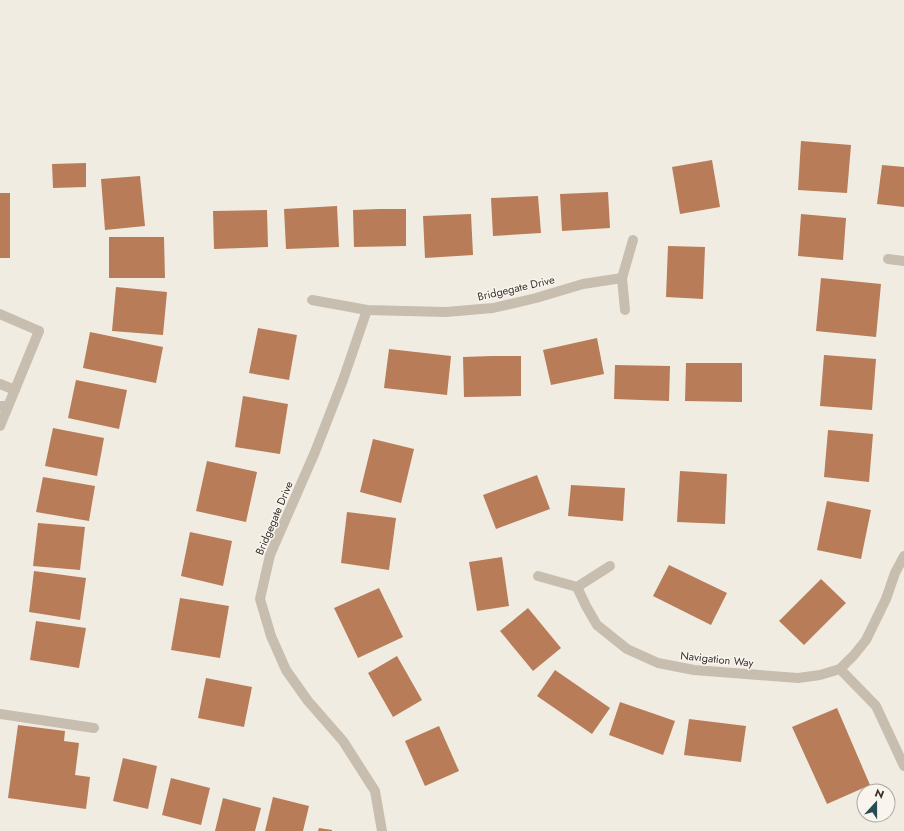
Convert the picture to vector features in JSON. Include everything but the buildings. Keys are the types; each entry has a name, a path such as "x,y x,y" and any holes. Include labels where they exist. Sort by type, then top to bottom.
{"street":[{"path":"624,310 622,278 633,240"},
{"path":"888,259 904,261"},
{"name":"Bridgegate Drive","path":"312,300 367,310 446,312 493,308 536,298 583,284 622,278"},
{"name":"Bridgegate Drive","path":"367,310 343,380 315,452 270,555 260,599 271,636 286,670 308,701 343,741 375,791 382,831"},
{"path":"0,314 39,332 15,390 4,406 0,426"},
{"path":"0,384 15,390"},
{"name":"Navigation Way","path":"577,587 597,625 627,649 658,663 694,670 798,678 820,675 840,669 854,655 866,640 886,599 895,573 904,556"},
{"path":"538,576 577,587 610,566"},
{"path":"840,669 876,706 904,766"},
{"path":"0,714 94,728"}]}
